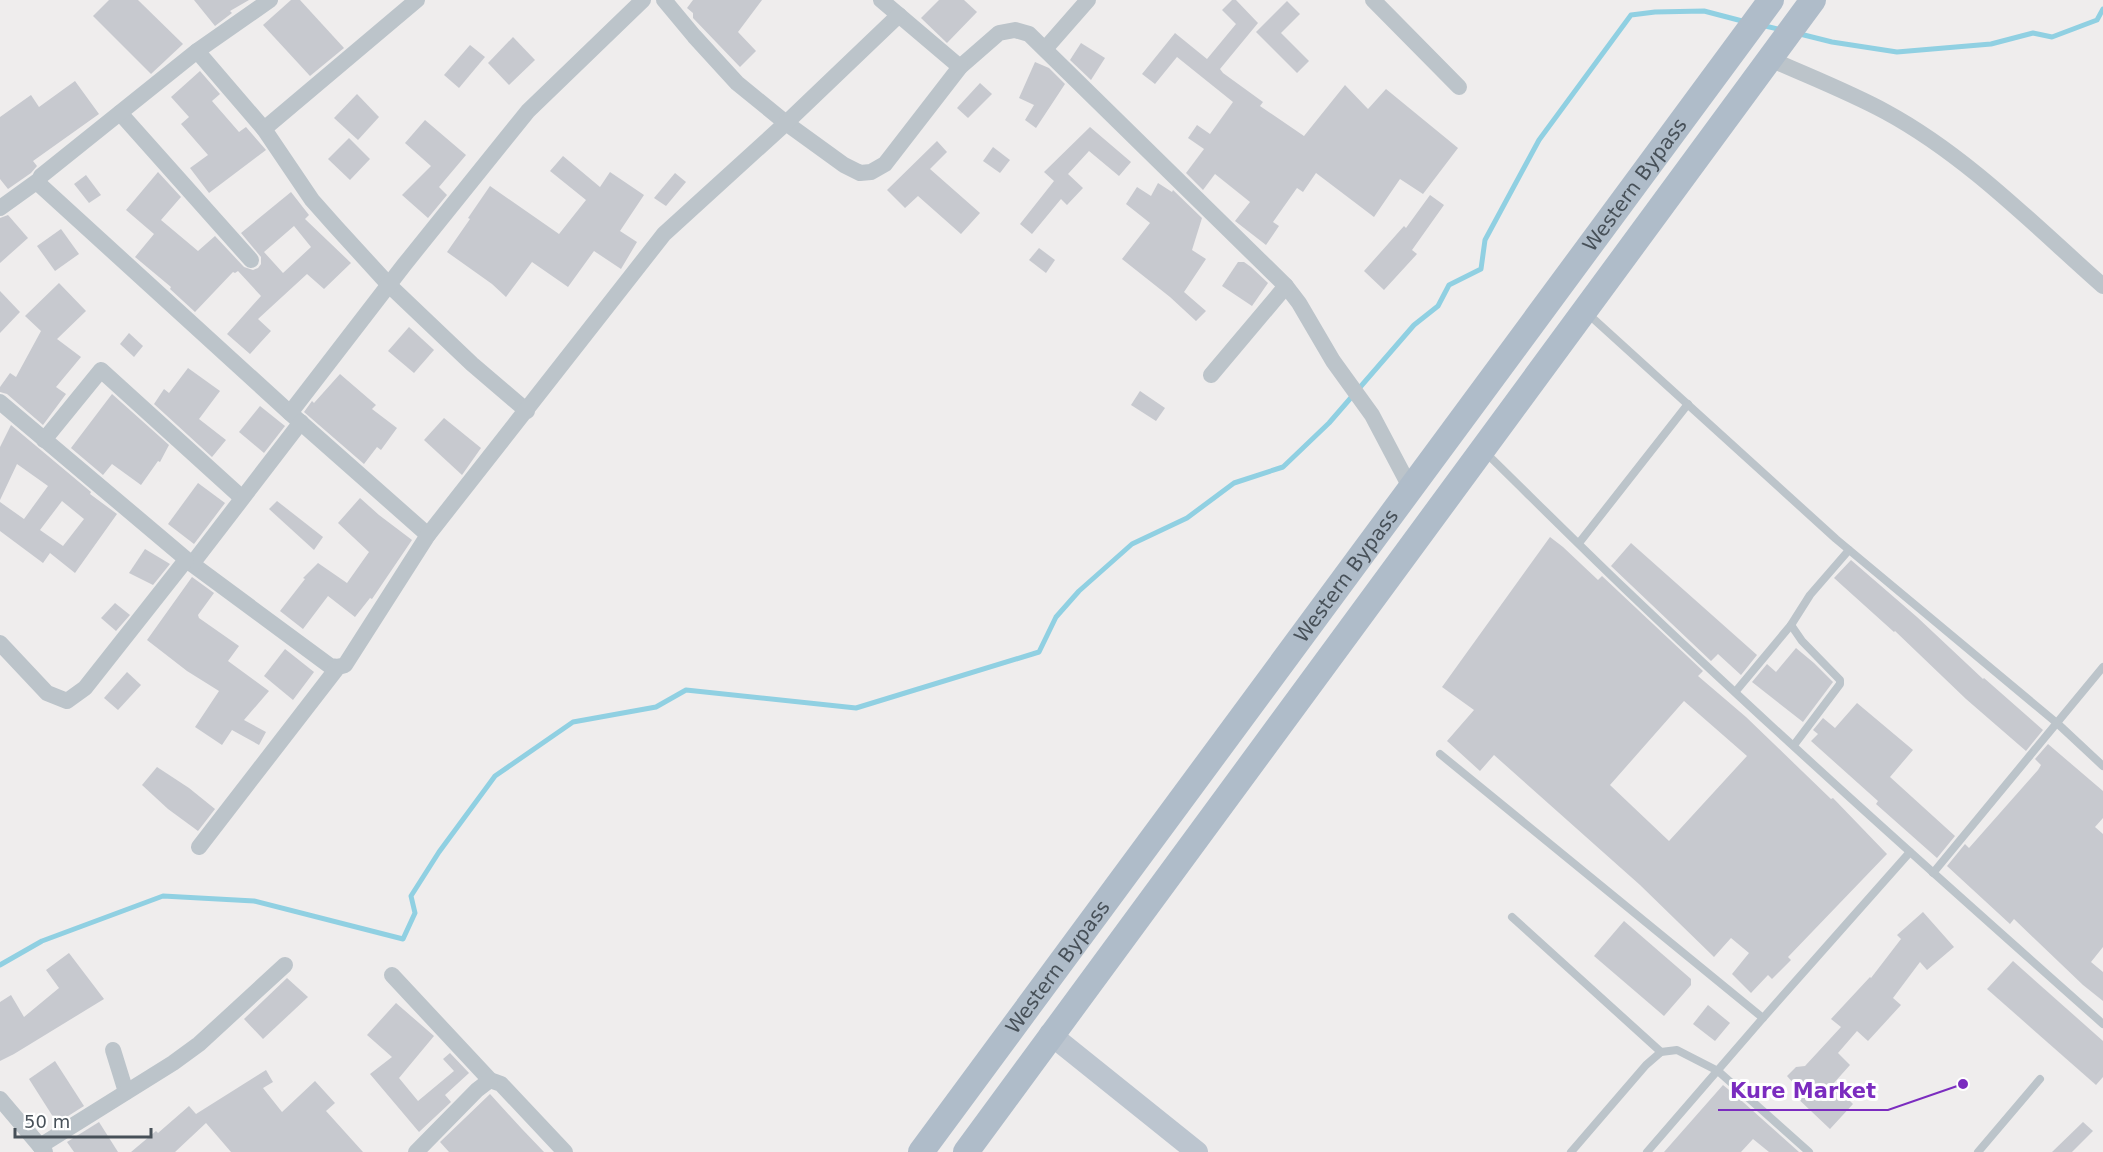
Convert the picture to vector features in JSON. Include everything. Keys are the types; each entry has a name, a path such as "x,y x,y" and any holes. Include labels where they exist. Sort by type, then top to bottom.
{"main road":[{"name":"Western Bypass","path":"921,1152 1766,7"},
{"name":"Western Bypass","path":"966,1152 1050,1034 1481,448 1806,10"}],"street":[{"path":"0,208 39,180 197,51 270,0"},
{"path":"264,129 417,0"},
{"path":"0,643 47,693 67,701 85,688 242,497 295,417 389,285 528,111 643,0"},
{"path":"664,0 737,83 786,123 844,165 860,173 871,171 885,164 960,68 999,33 1015,30 1029,34 1286,286 1299,303 1333,361 1372,415 1410,487"},
{"path":"881,0 960,68"},
{"path":"1045,49 1088,0"},
{"path":"1373,0 1459,87"},
{"path":"1,405 189,562 330,666 345,665 428,535 664,234 786,123 899,15"},
{"path":"197,51 264,129 312,200 389,285 472,364 527,411"},
{"path":"1775,52 1886,112 1946,150 1989,184 2103,286"},
{"path":"120,113 251,260"},
{"path":"39,180 40,185 428,535"},
{"path":"1211,375 1286,286"},
{"path":"44,440 100,370 242,497"},
{"path":"199,847 338,667"},
{"path":"0,1099 43,1149 199,1044 285,965"},
{"path":"392,975 490,1080 501,1084 565,1152"},
{"path":"1050,1034 1197,1152"},
{"path":"113,1050 126,1092"},
{"path":"416,1152 477,1090 490,1080"}],"lane":[{"path":"1584,310 1849,550 2058,724 2103,766"},
{"path":"1579,543 1688,404"},
{"path":"1481,448 1794,745 1933,873 2103,1024"},
{"path":"1736,691 1791,626 1810,595 1849,550"},
{"path":"1791,626 1802,642 1840,680 1838,690 1794,745"},
{"path":"1933,873 2103,667"},
{"path":"1440,754 1763,1018"},
{"path":"1647,1152 1910,852"},
{"path":"1512,917 1661,1052"},
{"path":"1571,1152 1646,1065 1661,1052 1677,1050 1718,1071 1809,1152"},
{"path":"1978,1152 2040,1079"}],"building":[{"path":"109,0 138,0 183,44 151,74 93,16"},
{"path":"194,0 249,0 230,11 232,13 215,26"},
{"path":"291,0 300,0 344,48 310,76 263,25"},
{"path":"693,0 762,0 738,32 756,51 740,67 693,18 693,13 687,8"},
{"path":"939,0 964,0 977,12 947,43 921,18"},
{"path":"1232,0 1236,0 1258,23 1220,69 1223,73 1263,102 1260,106 1304,136 1345,85 1368,109 1386,89 1458,148 1423,194 1400,179 1374,217 1316,173 1303,192 1297,188 1273,222 1279,226 1266,245 1235,221 1250,202 1215,174 1203,190 1186,173 1204,149 1188,138 1197,125 1210,134 1233,102 1177,57 1155,84 1142,74 1175,33 1207,59 1236,24 1222,10"},
{"path":"1287,1 1300,14 1281,33 1309,61 1297,73 1256,32"},
{"path":"513,37 535,60 509,85 488,63"},
{"path":"1081,43 1105,58 1091,80 1070,60"},
{"path":"470,45 485,57 459,88 444,75"},
{"path":"1035,62 1049,68 1065,84 1036,128 1025,120 1034,105 1019,98"},
{"path":"200,71 220,94 212,101 239,132 246,127 266,150 209,193 190,168 208,155 181,124 189,117 171,97"},
{"path":"75,81 99,114 33,161 37,166 31,173 8,189 0,179 0,117 31,95 39,107"},
{"path":"980,83 992,94 968,118 957,108"},
{"path":"357,94 379,117 358,140 334,118"},
{"path":"425,120 466,155 439,187 447,195 428,218 402,195 431,166 405,143"},
{"path":"1090,127 1131,162 1119,176 1089,151 1068,174 1083,188 1067,205 1061,199 1032,234 1020,224 1054,181 1044,172"},
{"path":"349,138 370,159 350,180 328,159"},
{"path":"937,141 947,152 930,169 980,213 961,234 918,196 905,208 887,190"},
{"path":"993,147 1010,160 1000,173 983,161"},
{"path":"563,156 600,187 610,172 644,195 620,231 637,242 621,269 594,251 568,287 532,262 506,297 492,284 447,252 490,186 559,234 586,200 550,171"},
{"path":"158,172 181,197 161,220 198,251 215,236 244,267 253,270 261,264 261,257 241,233 291,192 309,215 305,219 351,263 324,289 307,274 258,319 271,331 250,354 227,334 261,296 238,271 233,272 195,312 170,289 171,287 135,257 154,234 126,210","holes":["294,226 311,247 283,273 264,252"]},
{"path":"675,173 686,182 666,206 654,198"},
{"path":"86,175 101,195 89,203 74,184"},
{"path":"1158,183 1172,192 1173,190 1202,218 1192,250 1206,259 1184,292 1206,311 1196,321 1122,259 1150,223 1126,204 1137,187 1151,196"},
{"path":"1430,195 1444,205 1412,250 1417,254 1384,290 1364,271 1404,226 1406,228"},
{"path":"8,215 28,238 0,263 0,218"},
{"path":"61,229 79,254 55,271 37,246"},
{"path":"1039,248 1055,260 1046,273 1029,260"},
{"path":"1238,262 1244,262 1268,283 1252,306 1222,286"},
{"path":"59,283 86,311 57,339 81,357 56,387 66,394 43,425 7,394 0,392 0,387 10,373 16,377 41,331 25,316"},
{"path":"0,291 20,312 0,333"},
{"path":"409,327 434,350 414,373 388,351"},
{"path":"129,333 143,346 134,357 120,344"},
{"path":"188,368 220,391 199,419 226,440 212,457 154,404 164,389 169,393"},
{"path":"340,374 376,405 372,409 397,428 381,450 377,447 364,464 304,412"},
{"path":"1140,391 1165,408 1156,421 1131,405"},
{"path":"112,394 169,445 160,462 158,461 141,485 112,464 103,475 71,448"},
{"path":"260,406 285,426 264,453 239,432"},
{"path":"444,418 481,448 462,475 424,440"},
{"path":"11,425 91,492 90,494 117,514 75,573 50,553 43,563 0,531 0,502 24,519 48,486 17,464 0,500 0,447","holes":["62,501 84,519 63,546 40,530"]},
{"path":"198,483 225,503 194,544 168,524"},
{"path":"360,498 412,540 372,599 370,598 355,617 328,596 303,629 280,611 305,579 303,578 318,563 347,583 369,552 338,523"},
{"path":"277,501 323,537 314,550 269,509"},
{"path":"1550,537 1598,580 1602,576 1703,671 1698,676 1746,717 1831,799 1833,798 1887,854 1788,957 1791,960 1772,979 1768,975 1751,993 1732,974 1749,953 1731,938 1714,957 1640,885 1494,755 1480,771 1447,741 1474,710 1442,687","holes":["1684,701 1747,756 1669,841 1610,785"]},
{"path":"1631,543 1757,655 1741,675 1718,654 1711,661 1611,566"},
{"path":"145,549 170,564 153,585 129,573"},
{"path":"1851,560 2043,730 2026,751 1834,578"},
{"path":"192,577 214,593 198,615 199,618 239,646 228,661 269,691 244,720 266,732 259,745 232,730 222,745 195,727 219,691 187,671 147,640"},
{"path":"115,603 130,615 116,631 101,618"},
{"path":"1796,648 1833,682 1803,722 1752,682 1767,664 1776,672"},
{"path":"285,649 314,672 293,700 264,676"},
{"path":"127,672 141,685 118,710 104,698"},
{"path":"1857,703 1913,750 1890,777 1955,836 1937,858 1876,804 1878,801 1811,741 1818,734 1813,730 1823,718 1835,728"},
{"path":"2048,744 2103,791 2103,818 2095,827 2103,834 2103,947 2091,962 2103,972 2103,1001 2014,919 2010,924 1947,866 1965,844 1969,848 2038,770 2041,765 2035,759"},
{"path":"157,767 215,809 198,831 168,809 142,785"},
{"path":"1923,912 1954,947 1927,970 1920,962 1893,998 1901,1005 1868,1041 1857,1031 1838,1053 1850,1065 1833,1084 1853,1104 1830,1129 1793,1094 1794,1084 1787,1076 1796,1067 1805,1066 1841,1027 1831,1019 1871,978 1901,939 1897,935"},
{"path":"1624,921 1691,979 1691,985 1664,1016 1594,956"},
{"path":"69,953 104,999 0,1061 0,1002 11,995 24,1017 59,988 46,970"},
{"path":"2013,961 2103,1041 2103,1077 2096,1085 1987,989"},
{"path":"287,978 308,997 263,1039 244,1019"},
{"path":"396,1003 434,1036 399,1078 418,1101 454,1071 443,1059 450,1053 469,1073 445,1095 451,1102 419,1132 370,1074 392,1057 367,1035"},
{"path":"1708,1005 1730,1023 1715,1041 1693,1024"},
{"path":"55,1061 84,1106 57,1123 29,1079"},
{"path":"266,1070 273,1082 263,1088 282,1112 315,1081 335,1103 326,1111 363,1152 231,1152 206,1123 175,1152 131,1152 156,1131 158,1133 189,1106 196,1114"},
{"path":"1723,1085 1799,1152 1769,1152 1753,1139 1741,1152 1664,1152"},
{"path":"490,1094 544,1152 449,1152 440,1142"},
{"path":"99,1122 118,1152 74,1152 67,1142"},
{"path":"2083,1122 2093,1131 2072,1152 2052,1152"}],"waterway":[{"path":"1796,33 1832,42 1897,52 1991,44 2033,33 2052,37 2097,20 2103,9"},
{"path":"0,965 42,941 163,896 254,901 403,939 415,913 411,896 439,852 495,776 573,722 656,707 686,690 856,708 1039,652 1056,617 1079,591 1132,544 1187,518 1234,483 1283,467 1329,423 1414,325 1438,306 1449,285 1481,269 1485,240 1539,140 1631,15 1704,11 1746,22"},
{"path":"1761,25 1782,30"}],"place":[{"name":"Kure Market","path":"1963,1084"}]}
